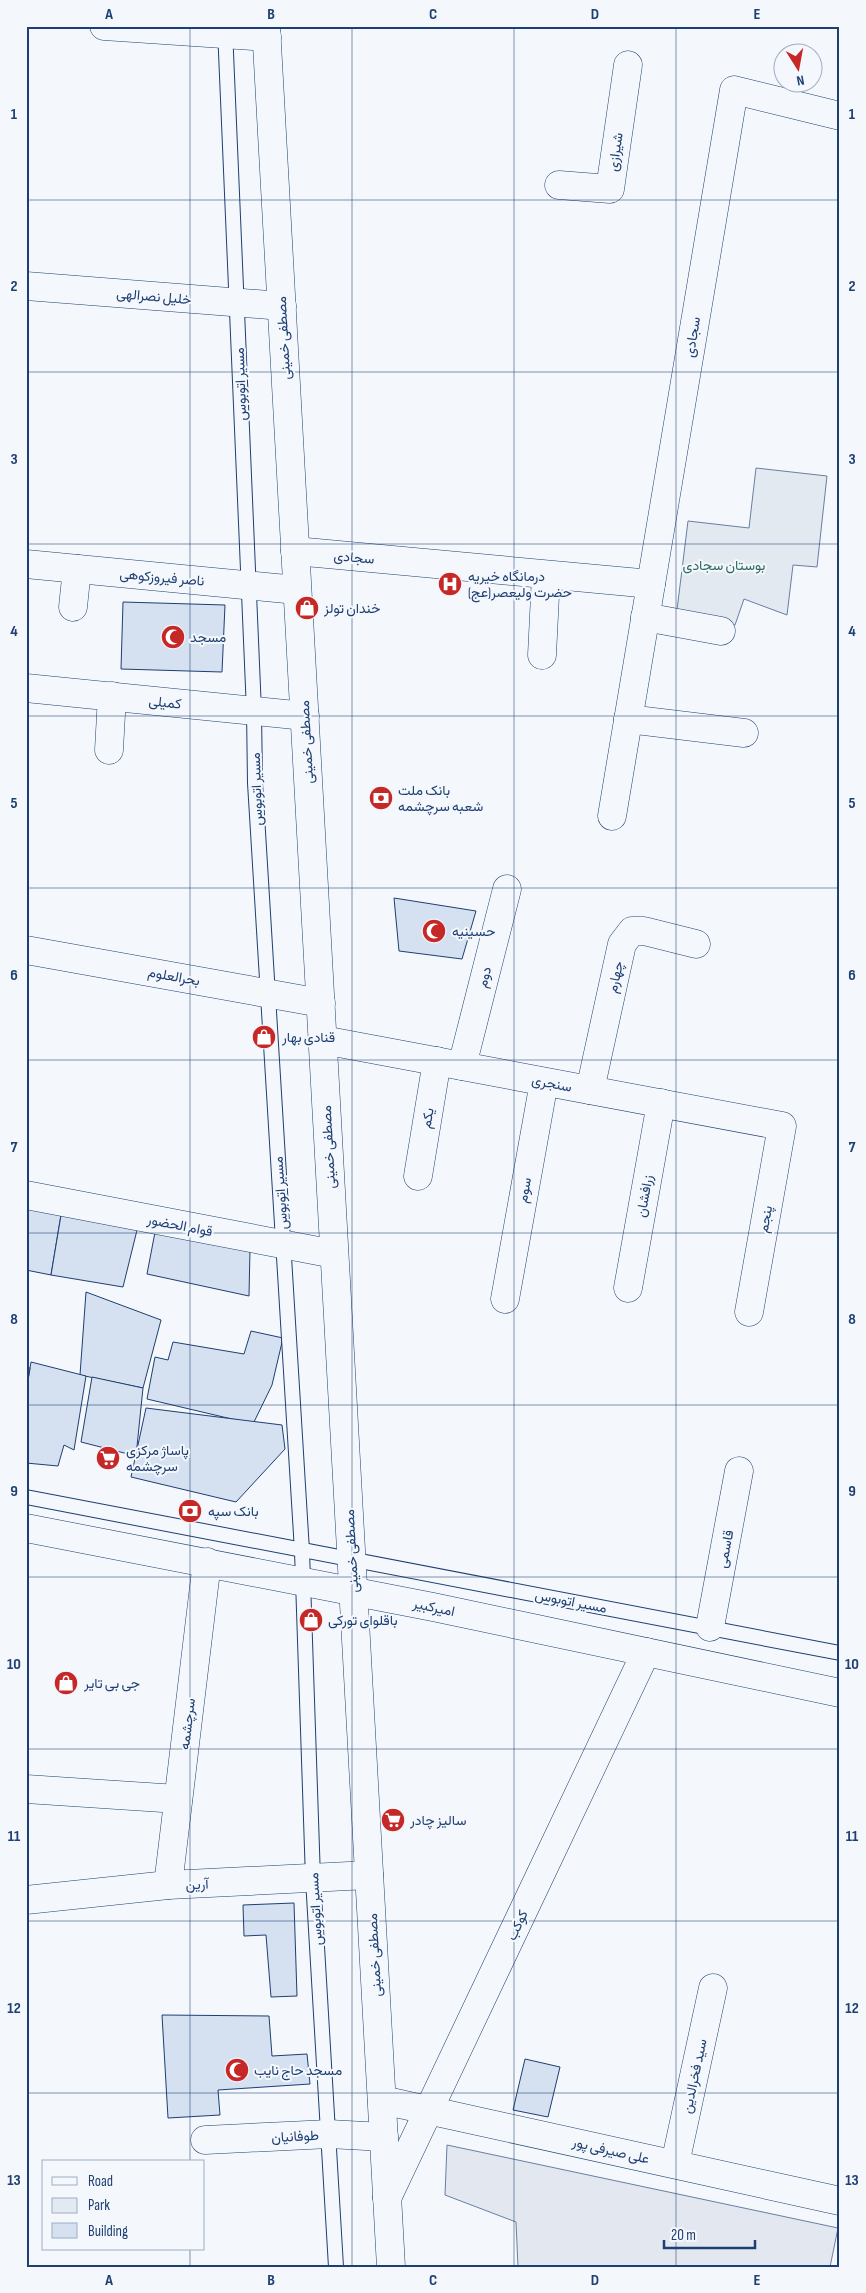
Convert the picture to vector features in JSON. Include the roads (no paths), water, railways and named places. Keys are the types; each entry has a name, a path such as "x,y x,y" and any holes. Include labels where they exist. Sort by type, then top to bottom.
{"street":[{"path":"104,26 266,32"},
{"name":"مصطفی خمینی","path":"266,32 322,1003 334,1254 391,2267"},
{"name":"شیرازی","path":"559,185 610,189 628,65"},
{"name":"سجادی","path":"612,816 734,90 840,116"},
{"name":"خلیل نصرالهی","path":"26,286 282,306"},
{"name":"سجادی","path":"295,551 651,584"},
{"name":"ناصر فیروزکوهی","path":"26,564 298,590"},
{"path":"73,607 77,569"},
{"path":"542,655 546,575"},
{"path":"646,617 721,631"},
{"name":"کمیلی","path":"26,688 305,716"},
{"path":"109,750 112,696"},
{"path":"628,719 744,733"},
{"name":"دوم","path":"449,1064 506,889"},
{"name":"چهارم","path":"590,1090 622,944 632,931 644,931 696,944"},
{"name":"بحرالعلوم","path":"26,950 322,1003"},
{"name":"سنجری","path":"323,1040 782,1126"},
{"name":"یکم","path":"418,1176 449,1064"},
{"name":"سوم","path":"505,1299 544,1082"},
{"name":"زرافشان","path":"628,1288 661,1103"},
{"name":"پنجم","path":"749,1312 782,1126"},
{"name":"قوام الحضور","path":"26,1195 334,1254"},
{"name":"قاسمی","path":"710,1627 739,1471"},
{"name":"امیرکبیر","path":"26,1528 304,1581 840,1693"},
{"name":"سرچشمه","path":"168,1885 207,1562"},
{"name":"کوکب","path":"387,2198 646,1652"},
{"path":"26,1789 178,1799"},
{"name":"آرین","path":"26,1900 168,1885 369,1875"},
{"name":"سید فخرالدین","path":"674,2164 713,1988"},
{"name":"علی صیرفی پور","path":"382,2100 840,2201"},
{"name":"طوفانیان","path":"205,2140 329,2134 384,2137"}],"lane":[{"name":"مسیر اتوبوس","path":"225,30 254,711 255,783 304,1581 313,1879 336,2267"},
{"name":"مسیر اتوبوس","path":"26,1497 840,1653"}],"place":[{"name":"درمانگاه خیریه حضرت ولیعصر(عج)","path":"450,584"},
{"name":"خندان تولز","path":"307,608"},
{"name":"مسجد","path":"173,637"},
{"name":"بانک ملت شعبه سرچشمه","path":"381,798"},
{"name":"حسینیه","path":"434,931"},
{"name":"قنادی بهار","path":"264,1037"},
{"name":"پاساژ مرکزی سرچشمه","path":"108,1458"},
{"name":"بانک سپه","path":"190,1511"},
{"name":"باقلوای تورکی","path":"311,1620"},
{"name":"جی بی تایر","path":"66,1683"},
{"name":"سالیز چادر","path":"393,1820"},
{"name":"مسجد حاج نایب","path":"237,2070"}],"park label":[{"name":"بوستان سجادی","path":"724,565"}]}
